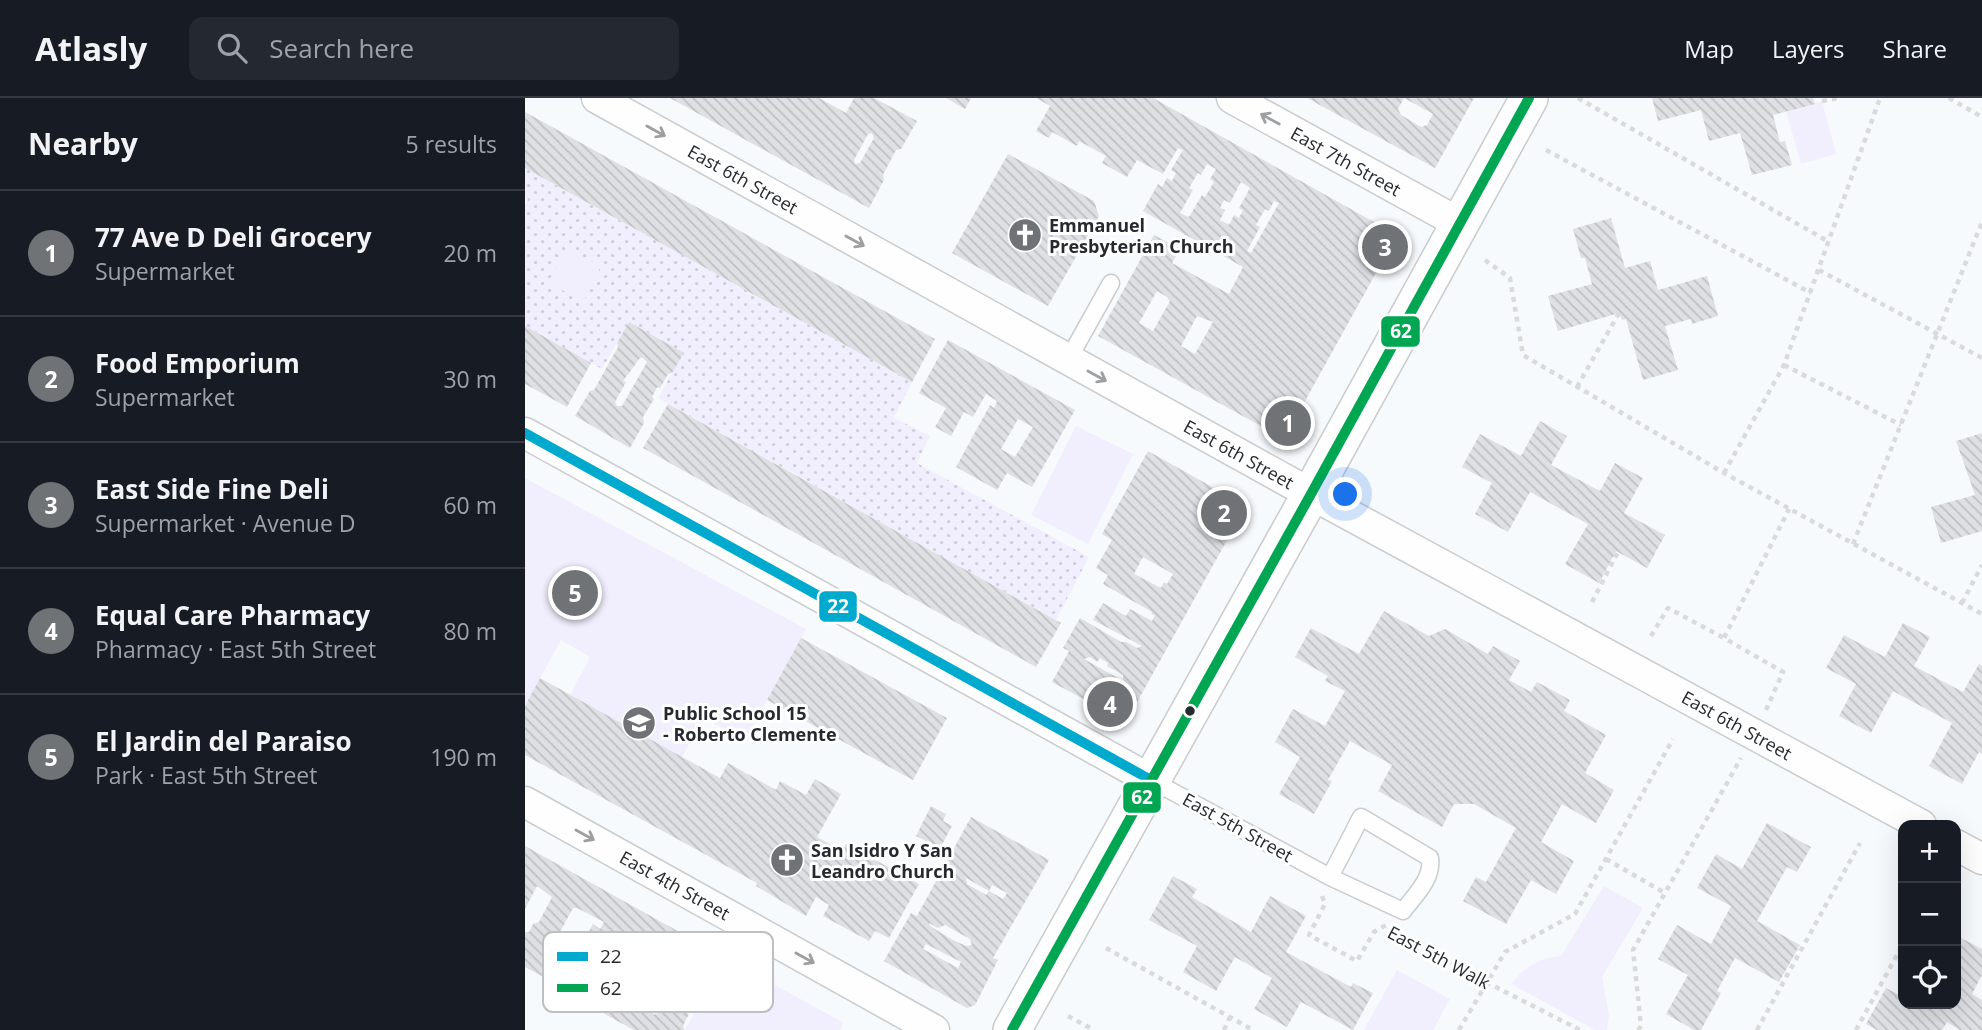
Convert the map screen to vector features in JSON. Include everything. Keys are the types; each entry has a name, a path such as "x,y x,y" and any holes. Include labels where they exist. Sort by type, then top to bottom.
{"street":[{"name":"East 6th Street","path":"597,98 1311,494 1911,820"},
{"name":"East 7th Street","path":"1232,98 1459,223"},
{"path":"1012,1030 1528,98"},
{"name":"East 5th Street","path":"525,433 1151,779"},
{"name":"East 4th Street","path":"525,802 759,932"},
{"path":"1961,848 1982,859"},
{"name":"East 4th Street","path":"773,940 935,1030"}],"lane":[{"path":"1068,360 1111,283"},
{"name":"East 5th Street","path":"1151,779 1330,877 1403,911 1429,876 1430,858 1361,817 1330,877"}],"path":[{"path":"1578,98 1829,242"},
{"path":"1822,101 1839,98"},
{"path":"1724,473 1784,365 1880,98"},
{"path":"1949,98 1982,117"},
{"path":"1546,150 1811,293"},
{"path":"1853,544 1982,222"},
{"path":"1485,260 1510,278 1523,355 1724,473 1982,614"},
{"path":"1819,270 1982,358"},
{"path":"1577,387 1619,313"},
{"path":"1784,365 1901,425"},
{"path":"1724,638 1789,509"},
{"path":"1592,602 1618,552"},
{"path":"1962,603 1982,565"},
{"path":"1638,1030 1641,1026 1633,950 1754,735 1783,672 1668,608 1651,635"},
{"path":"1459,1030 1505,953 1575,914 1673,739"},
{"path":"1757,1030 1860,843"},
{"path":"1606,859 1665,893"},
{"name":"East 5th Walk","path":"1321,895 1325,904 1309,935 1357,961 1374,932 1385,925 1486,982 1580,1030"},
{"path":"1856,1030 1902,946"},
{"path":"1105,948 1253,1030"},
{"path":"1068,1016 1094,1030"},
{"path":"1224,1030 1230,1017"}],"shaded area":[{"path":"1822,101 1836,154 1801,164 1786,111"},
{"path":"525,168 912,382 894,418 930,436 917,463 1089,557 1056,620 658,398 683,353 629,322 602,369 525,326 525,205 528,199 525,198"},
{"path":"566,249 601,266 584,301 548,283"},
{"path":"1076,426 1133,454 1088,544 1031,515"},
{"path":"525,478 806,629 745,740 707,720 696,720 695,733 682,757 570,695 590,657 561,640 525,706"},
{"path":"1604,886 1643,908 1602,977 1609,1015 1607,1030 1595,1030 1511,984 1521,972 1533,964 1561,956"},
{"path":"1397,970 1450,999 1433,1030 1364,1030"},
{"path":"773,984 844,1023 840,1030 685,1030 695,1012 773,1012"}],"building":[{"path":"670,98 819,98 846,113 854,98 874,98 917,121 901,149 896,150 869,208","holes":["872,133 874,138 860,163 855,164 854,160 868,134"]},
{"path":"946,98 971,98 965,109"},
{"path":"1036,98 1153,98 1397,235 1284,439 1098,336 1154,235 1180,249 1172,263 1229,294 1243,267 1143,211 1158,184 1162,187 1167,178 1172,181 1176,173 1171,170 1183,150 1178,148 1163,174 1137,160 1127,177 1102,163 1106,156 1079,141 1077,146 1052,132 1049,138 1036,131 1050,106","holes":["1207,164 1216,169 1210,179 1214,182 1205,197 1202,195 1189,217 1180,213 1193,190 1189,188 1198,173 1201,175","1241,182 1250,188 1239,208 1243,210 1239,218 1234,215 1229,225 1220,220 1225,210 1220,208 1224,200 1230,203","1274,201 1279,203 1251,253 1247,251 1260,227 1256,225 1265,209 1269,211","1157,291 1170,301 1153,331 1139,323","1197,316 1213,322 1195,354 1181,346"]},
{"path":"1307,98 1404,98 1474,98 1435,168","holes":["1404,98 1433,114 1427,125 1421,127 1401,115 1398,109"]},
{"path":"1652,98 1813,98 1815,104 1773,115 1780,142 1785,141 1792,165 1752,175 1740,133 1709,141 1701,110 1658,121"},
{"path":"525,112 935,339 912,382 525,168"},
{"name":"Emmanuel Presbyterian Church","path":"1008,154 1094,201 1099,216 1048,306 952,253"},
{"path":"1611,218 1625,268 1650,261 1658,290 1707,276 1718,316 1692,324 1691,319 1665,326 1678,370 1643,380 1626,319 1622,320 1619,313 1558,331 1548,296 1592,284 1573,229"},
{"path":"629,322 684,353 672,373 668,374 660,388 657,387 652,397 654,399 643,417 644,423 630,448 575,416 590,391 594,390 618,347 617,343","holes":["640,358 647,362 622,406 617,406 615,402 626,382 623,381"]},
{"path":"525,326 591,363 567,407 525,384"},
{"path":"948,340 1075,410 1032,487 1007,473 997,490 956,467 990,405 994,408 997,401 986,394 973,417 964,412 951,436 935,427 946,408 919,393","holes":["1018,419 1033,427 1015,457 1001,449"]},
{"path":"668,404 1061,623 1036,667 643,448"},
{"path":"1540,421 1567,436 1551,465 1600,491 1615,463 1643,478 1624,513 1665,535 1647,568 1616,551 1599,583 1565,564 1588,524 1530,492 1508,532 1475,514 1492,483 1462,467 1480,434 1521,456"},
{"path":"1982,433 1982,531 1941,543 1931,507 1975,495 1956,441"},
{"path":"1148,451 1246,506 1126,722 1052,682 1069,651 1063,648 1080,618 1121,642 1137,648 1142,646 1093,620 1103,603 1126,616 1130,609 1152,621 1155,615 1103,584 1108,575 1096,568 1112,540 1102,534","holes":["1143,557 1173,574 1167,584 1164,582 1161,588 1134,574","1090,657 1097,662 1100,658 1108,663 1107,666 1123,675 1123,681 1084,659"]},
{"path":"1384,611 1429,636 1445,629 1488,654 1493,646 1520,661 1509,680 1531,692 1537,682 1570,700 1564,711 1606,735 1585,773 1614,790 1596,823 1562,804 1541,842 1574,861 1556,894 1531,880 1506,924 1463,901 1476,877 1486,882 1516,828 1474,804 1454,804 1442,827 1378,791 1392,765 1350,741 1328,780 1332,781 1314,814 1279,794 1300,757 1275,742 1293,709 1325,726 1345,691 1325,681 1328,676 1295,657 1311,628 1359,654"},
{"path":"1903,623 1930,637 1914,666 1963,692 1979,664 1982,666 1982,754 1979,752 1962,784 1929,766 1952,723 1893,691 1871,733 1839,716 1856,684 1826,668 1844,635 1885,657"},
{"path":"801,638 947,718 913,780 767,700"},
{"path":"540,678 720,778 728,763 776,790 780,781 806,795 815,779 841,794 817,837 842,851 846,844 919,884 889,938 875,931 869,941 823,916 829,905 816,897 806,916 756,886 757,883 525,755 525,706"},
{"path":"931,806 946,814 943,821 952,826 940,848 916,836"},
{"path":"971,817 1049,860 993,958 998,960 975,1005 967,1008 884,961 911,913 917,916","holes":["966,878 989,891 986,895 967,884","992,885 1007,893 1003,899 989,891","929,923 938,928 945,925 970,939 972,945 966,946","926,944 961,962 958,968 923,949"]},
{"path":"1767,823 1811,847 1797,872 1787,867 1757,921 1800,945 1779,982 1735,958 1717,991 1721,993 1701,1030 1694,1030 1666,1014 1688,975 1658,959 1677,925 1711,944 1731,906 1697,888 1716,854 1742,869"},
{"path":"525,846 679,932 589,932 593,924 600,929 604,922 573,908 560,932 543,932 543,977 525,967 525,932 529,932 533,924 539,922 552,897 537,886 525,909"},
{"path":"1173,876 1197,889 1192,897 1251,932 1270,896 1306,916 1286,952 1351,987 1353,983 1373,993 1353,1030 1301,1002 1287,1027 1254,1009 1272,978 1235,957 1216,991 1183,972 1197,946 1149,920"},
{"path":"1961,938 1982,949 1982,975 1972,994 1982,1000 1982,1030 1960,1030 1947,1022 1942,1030 1877,1030 1866,1024 1886,988 1898,994 1898,1009 1961,1009"},
{"path":"601,1012 689,1014 683,1026 684,1030 634,1030"}],"transit line":[{"name":"62","path":"1012,1030 1529,98"},
{"name":"22","path":"525,433 1151,780"}],"place":[{"name":"Emmanuel Presbyterian Church","path":"1025,235"},
{"name":"East Side Fine Deli","path":"1385,247"},
{"name":"77 Ave D Deli Grocery","path":"1288,423"},
{"name":"Food Emporium","path":"1224,513"},
{"name":"El Jardin del Paraiso","path":"575,593"},
{"name":"Equal Care Pharmacy","path":"1110,704"},
{"name":"Public School 15 - Roberto Clemente","path":"639,723"},
{"name":"San Isidro Y San Leandro Church","path":"787,860"}]}
